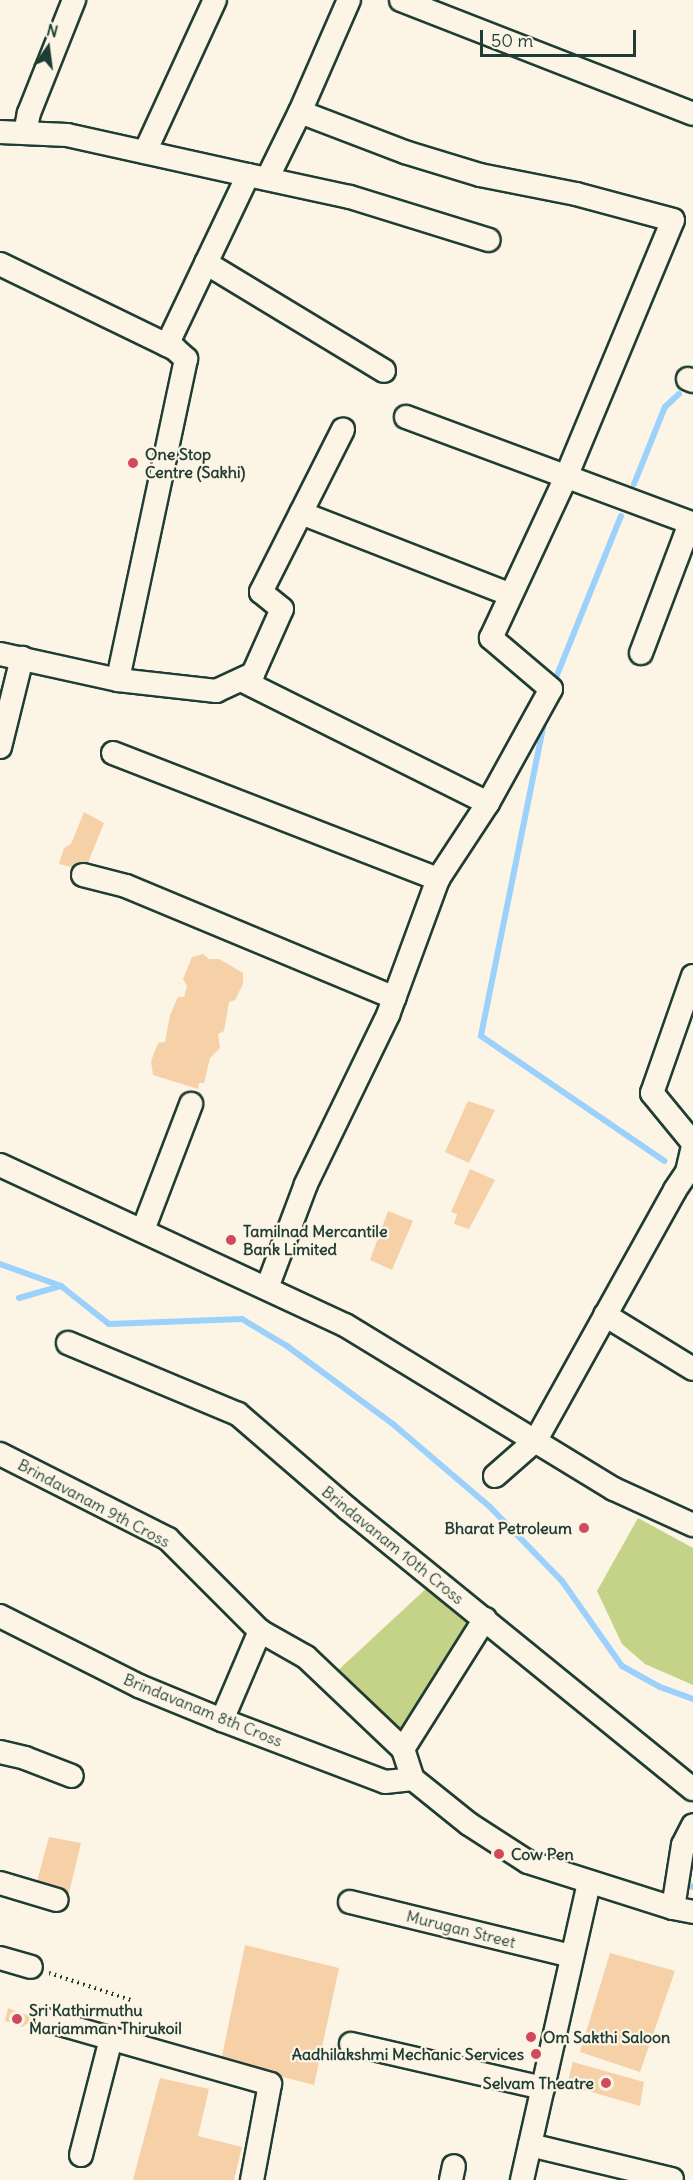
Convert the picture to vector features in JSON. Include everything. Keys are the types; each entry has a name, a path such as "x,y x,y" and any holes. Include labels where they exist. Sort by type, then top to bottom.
{"street":[{"path":"25,133 29,113 74,0"},
{"path":"145,152 215,0"},
{"path":"167,345 206,263 257,177 300,111 349,0"},
{"path":"400,0 693,114"},
{"path":"267,1288 306,1184 394,998 438,879 488,803 551,689 491,638 566,477 673,220 576,194 480,175 405,152 300,111"},
{"path":"0,132 67,135 350,197 489,240"},
{"path":"206,263 384,371"},
{"path":"0,264 167,345 186,359 118,680"},
{"path":"406,417 692,524 641,652"},
{"path":"0,747 11,656 118,680 216,691 253,674 282,609 261,592 343,430"},
{"path":"301,513 511,595"},
{"path":"241,680 488,803"},
{"path":"113,753 438,879"},
{"path":"83,874 126,886 394,998"},
{"path":"495,1476 536,1440 687,1172 692,1155 652,1093 693,976"},
{"path":"143,1230 191,1104"},
{"path":"0,1165 345,1325 614,1489 693,1525"},
{"path":"605,1315 693,1369"},
{"name":"Brindavanam 10th Cross","path":"68,1343 238,1414 348,1509 693,1789"},
{"name":"Brindavanam 9th Cross","path":"0,1454 168,1539 260,1631 306,1657 403,1749 414,1779"},
{"name":"Brindavanam 8th Cross","path":"0,1616 139,1686 222,1720 385,1782 414,1779"},
{"path":"403,1749 484,1618"},
{"path":"222,1720 260,1631"},
{"path":"0,1752 72,1776"},
{"path":"414,1779 469,1824 528,1862 683,1910 683,1845 693,1825"},
{"path":"522,2180 589,1882"},
{"path":"0,1883 57,1900"},
{"name":"Murugan Street","path":"350,1902 572,1956"},
{"path":"0,1958 31,1967"},
{"path":"46,2020 270,2084 252,2180"},
{"path":"81,2155 111,2039"},
{"path":"351,2044 543,2088"},
{"path":"530,2145 672,2179"}],"path":[{"path":"31,1967 134,2001"}],"green space":[{"path":"638,1518 693,1548 693,1685 645,1664 622,1644 597,1591"},
{"path":"430,1585 472,1622 401,1733 334,1674"}],"building":[{"path":"84,812 104,823 85,870 59,864 64,848 71,844"},
{"path":"203,954 209,959 219,959 243,973 243,984 235,1000 229,1002 224,1031 218,1034 220,1048 210,1058 204,1083 199,1083 198,1089 153,1075 151,1061 158,1043 165,1042 170,1015 178,997 184,997 187,986 183,979 192,957"},
{"path":"468,1101 495,1110 469,1163 445,1152"},
{"path":"470,1169 495,1180 469,1229 454,1224 457,1214 451,1212"},
{"path":"388,1211 413,1221 392,1270 370,1260"},
{"path":"49,1837 81,1843 68,1897 36,1885"},
{"path":"245,1945 339,1968 314,2085 221,2061"},
{"path":"610,1953 675,1971 640,2072 580,2052"},
{"name":"Sri Kathirmuthu Mariamman Thirukoil","path":"8,2008 30,2016 28,2023 22,2027 5,2021"},
{"name":"Selvam Theatre","path":"573,2062 644,2082 640,2106 567,2085"},
{"path":"160,2078 209,2089 198,2136 242,2147 234,2180 133,2180"}],"waterway":[{"path":"634,484 665,407 679,394"},
{"path":"553,685 621,516"},
{"path":"545,718 481,1036 664,1161"},
{"path":"0,1264 61,1286 109,1324 242,1319 287,1346 394,1425 490,1507 562,1581 622,1666 660,1687 693,1699"},
{"path":"19,1298 61,1286"}],"place":[{"name":"One Stop Centre (Sakhi)","path":"133,463"},
{"name":"Tamilnad Mercantile Bank Limited","path":"231,1240"},
{"name":"Bharat Petroleum","path":"584,1528"},
{"name":"Cow Pen","path":"499,1854"},
{"name":"Sri Kathirmuthu Mariamman Thirukoil","path":"17,2019"},
{"name":"Om Sakthi Saloon","path":"531,2037"},
{"name":"Aadhilakshmi Mechanic Services","path":"536,2054"},
{"name":"Selvam Theatre","path":"606,2083"}]}
